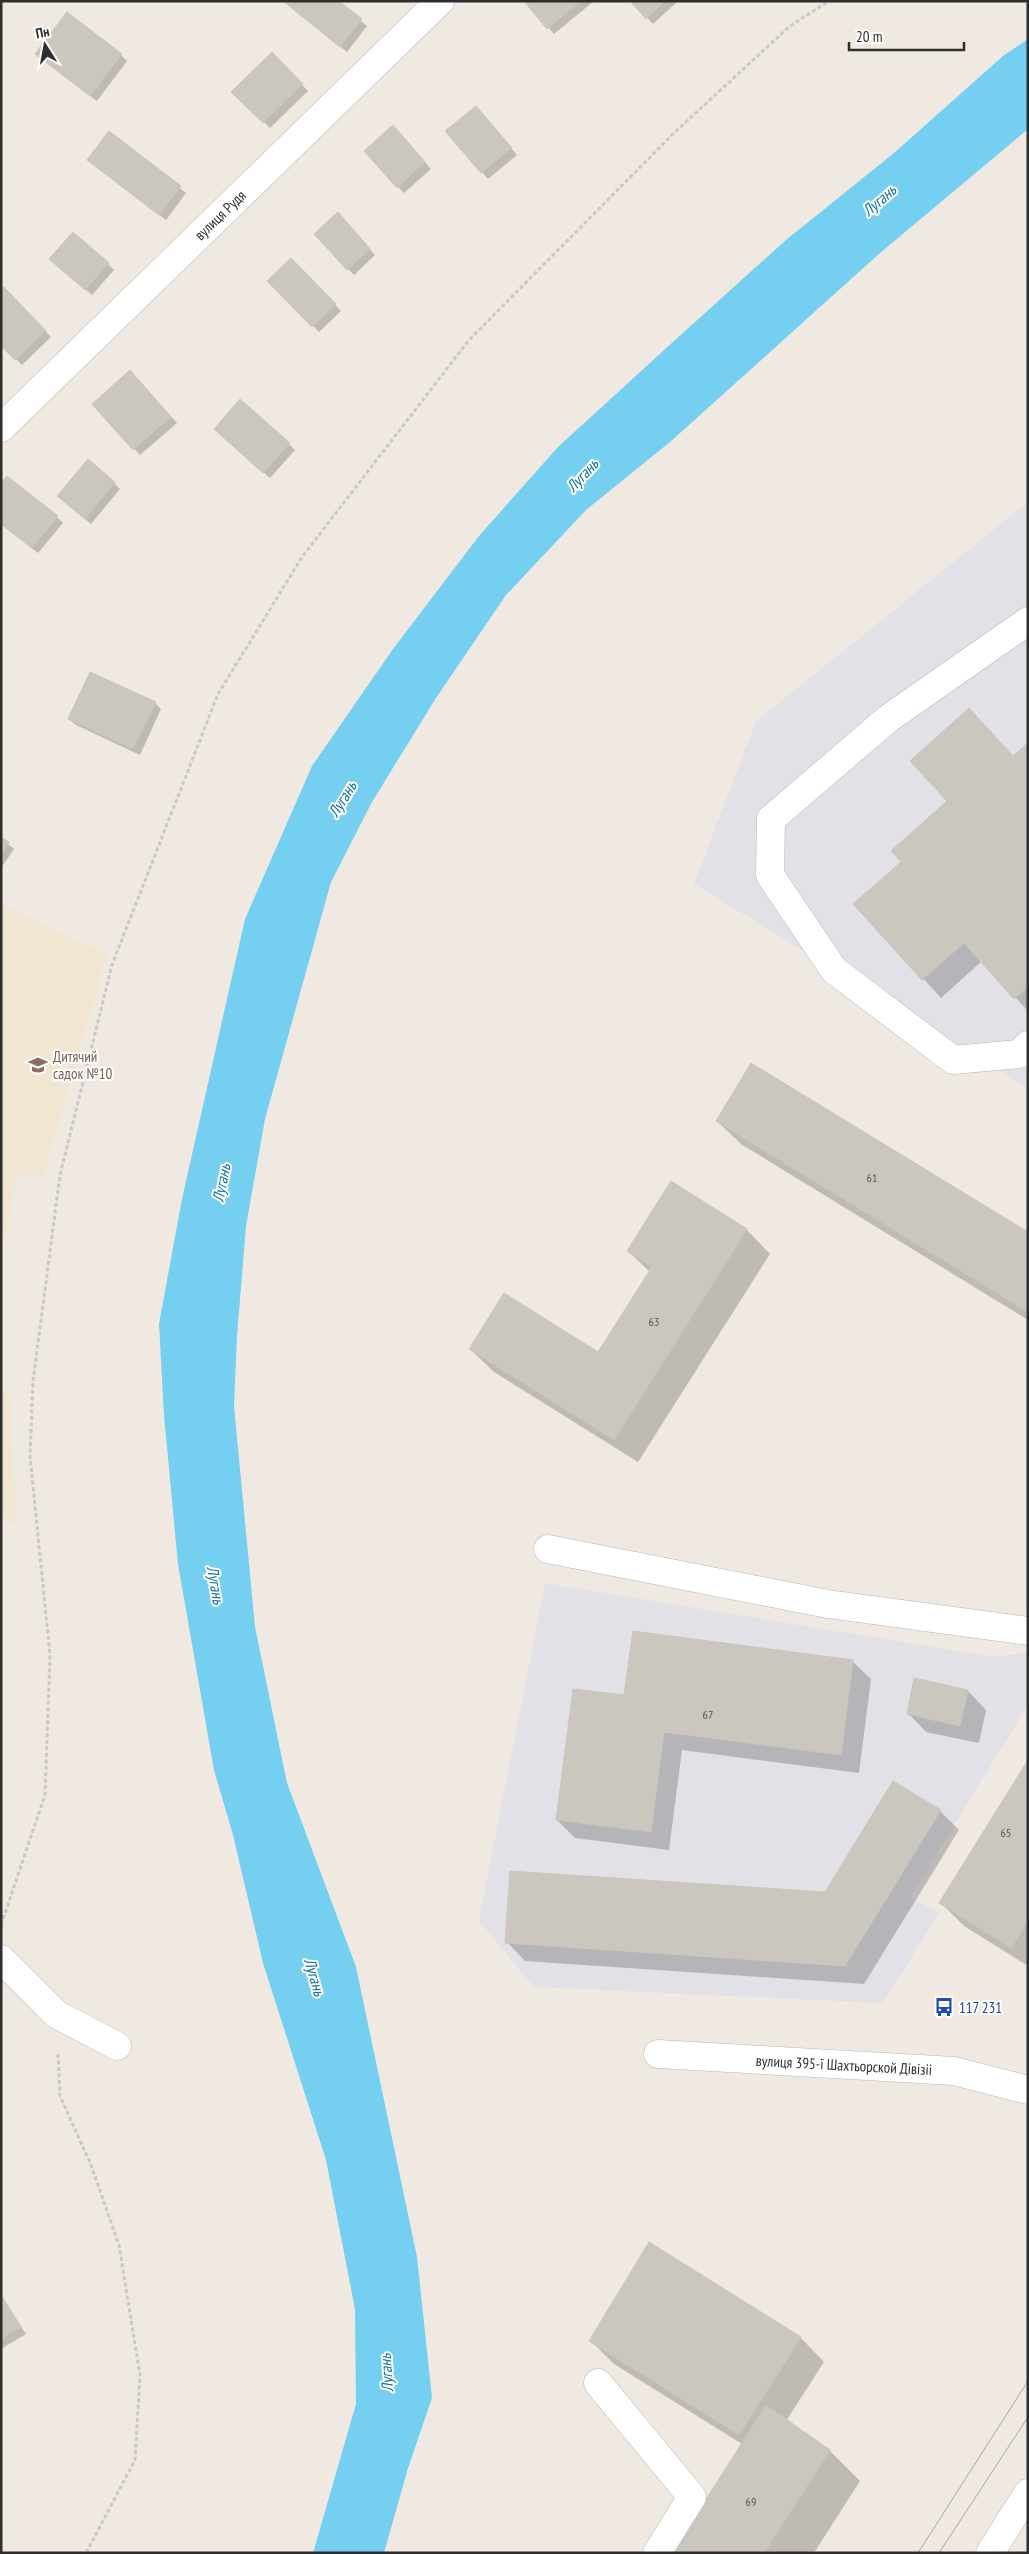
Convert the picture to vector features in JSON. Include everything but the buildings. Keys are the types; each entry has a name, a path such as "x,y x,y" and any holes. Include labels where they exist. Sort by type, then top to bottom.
{"street":[{"name":"вулиця Рудя","path":"1,428 440,1"},
{"path":"1028,621 888,718 771,819 770,865 770,874 834,970 953,1060 1019,1054 1028,1045"},
{"path":"548,1549 828,1604 1028,1631"},
{"path":"1,1959 56,2014 117,2046"},
{"name":"вулиця 395-ї Шахтьорской Дівізіі","path":"658,2054 954,2071 1028,2090"},
{"path":"598,2384 692,2497 657,2553"},
{"path":"990,2553 1028,2493"}],"path":[{"path":"1,1924 45,1795 50,1655 30,1456 33,1381 60,1175 112,965 218,694 302,557 470,340 676,132 790,26 829,1"},
{"path":"56,2014 60,2096 91,2165 120,2245 140,2375 135,2460 86,2553"}],"shaded area":[{"path":"1028,502 1028,1088 694,884 756,721"},
{"name":"Дитячий садок №10","path":"1,904 107,955 43,1176 17,1175 1,1254"},
{"path":"1,1392 9,1393 17,1527 1,1514"},
{"path":"545,1583 992,1657 1028,1653 1028,1705 910,1897 939,1913 883,2003 534,1987 479,1921"}],"water":[{"name":"Лугань","path":"1028,39 1028,129 880,253 670,442 586,510 506,595 436,698 372,802 331,882 265,1119 246,1226 237,1336 234,1406 255,1627 287,1783 356,1967 417,2257 432,2398 408,2468 384,2553 313,2553 356,2404 355,2309 326,2160 263,1963 233,1835 214,1770 178,1564 164,1415 159,1324 182,1199 245,919 312,766 393,649 479,536 558,447 786,240 894,153 1003,56"}],"tram line":[{"path":"918,2553 1028,2381"},
{"path":"939,2553 1028,2417"}],"place":[{"name":"Дитячий садок №10","path":"38,1065"},
{"name":"117 231","path":"944,2007"}]}
